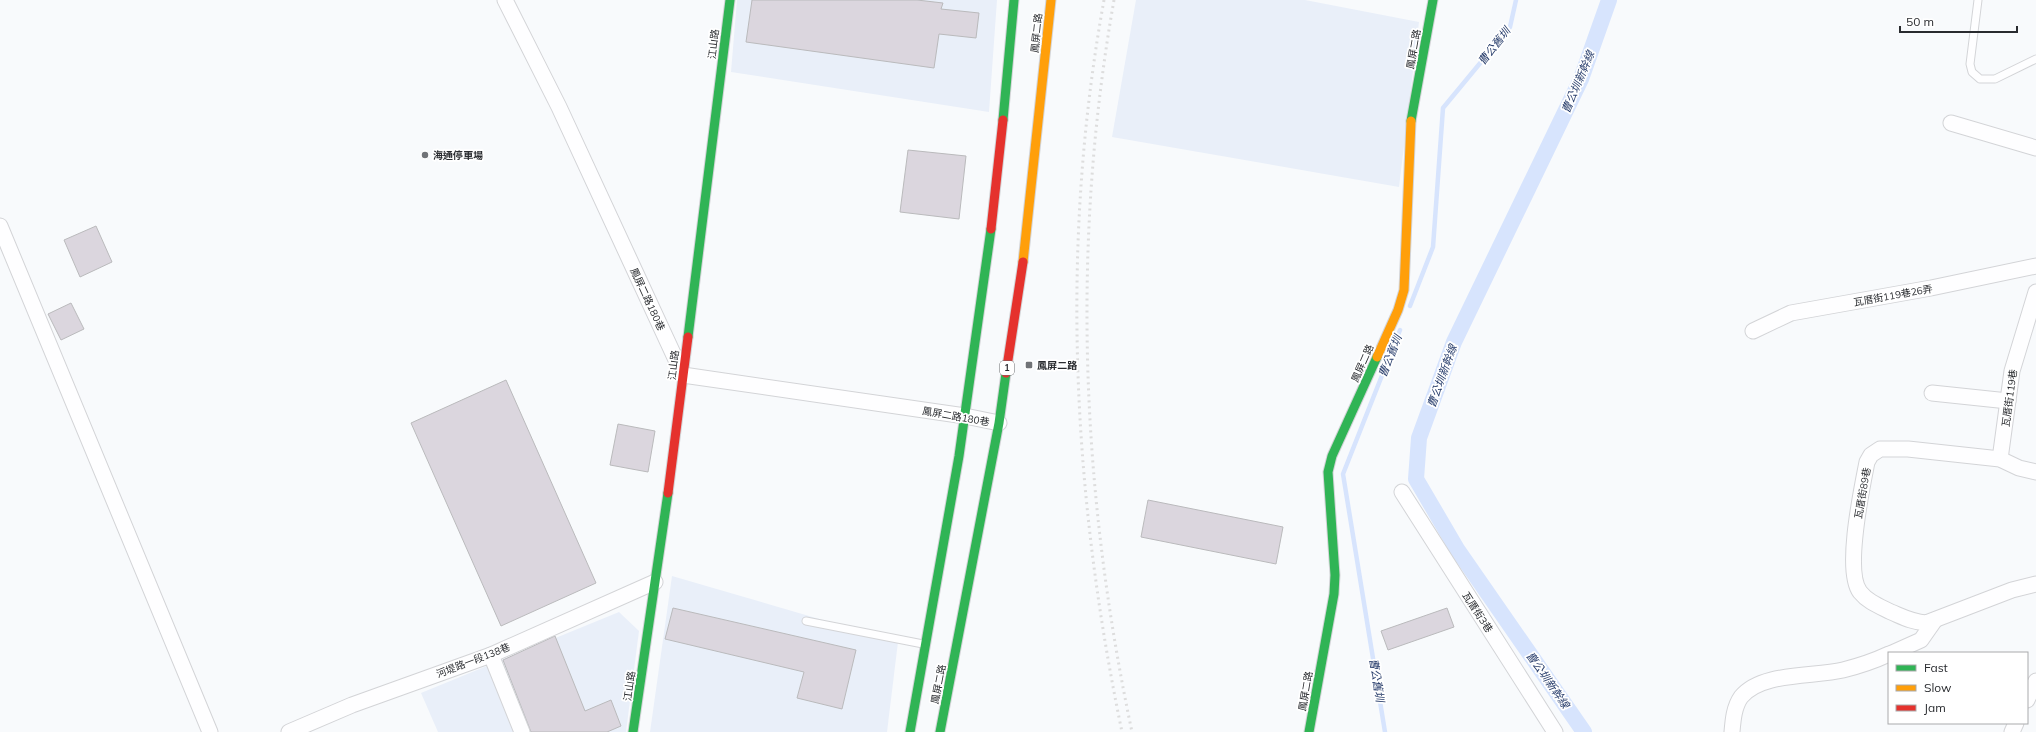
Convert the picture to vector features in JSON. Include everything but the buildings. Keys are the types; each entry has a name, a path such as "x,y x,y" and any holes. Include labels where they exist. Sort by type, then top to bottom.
{"street":[{"name":"鳳屏二路180巷","path":"505,0 559,107 683,375 965,416 999,424"},
{"name":"江山路","path":"633,732 683,375 730,0"},
{"name":"鳳屏二路","path":"910,732 923,644 965,416 990,251 1014,0"},
{"name":"鳳屏二路","path":"940,732 999,424 1025,245 1051,0"},
{"name":"鳳屏二路","path":"1309,732 1334,594 1335,575 1328,472 1332,456 1398,310 1404,290 1410,125 1434,0"},
{"path":"1952,123 2036,148"},
{"path":"0,226 210,732"},
{"name":"瓦厝街119巷26弄","path":"1754,331 1791,313 1924,289 2036,266"},
{"name":"瓦厝街119巷","path":"2000,459 2012,371 2036,292"},
{"path":"1932,393 2008,401"},
{"name":"瓦厝街89巷","path":"2036,472 2019,468 2000,459 1908,448 1880,450 1871,455 1867,462 1854,538 1855,580 1859,591 1871,602 1913,622 1926,623 2012,590 2036,584"},
{"name":"瓦厝街3巷","path":"1402,492 1554,732"},
{"name":"河堤路一段138巷","path":"289,732 352,705 491,655 655,582"},
{"path":"1894,652 1921,640 1935,620"},
{"path":"491,655 522,732"},
{"path":"1732,732 1735,711 1741,697 1749,689 1762,682 1842,670 1872,662 1888,655"}],"lane":[{"path":"1978,0 1970,64 1972,72 1980,79 1995,79 2036,59"},
{"path":"806,621 923,644"}],"shaded area":[{"path":"737,0 997,0 989,112 731,72"},
{"path":"1136,0 1305,0 1419,22 1399,187 1112,137"},
{"path":"672,576 898,642 887,732 650,732"},
{"path":"619,612 639,631 626,732 438,732 421,693"}],"waterway":[{"name":"曹公舊圳","path":"1410,306 1433,247 1443,108 1510,27 1516,0"},
{"name":"曹公圳新幹線","path":"1584,732 1457,549 1416,479 1419,438 1454,342 1581,79 1609,0"},
{"name":"曹公舊圳","path":"1385,732 1343,474 1400,330"}],"railway":[{"path":"1104,0 1090,91 1081,183 1077,275 1078,367 1083,459 1092,550 1105,642 1122,732"},
{"path":"1114,0 1100,91 1092,183 1087,275 1088,367 1093,459 1102,550 1115,641 1132,732"}],"traffic: fast":[{"path":"688,337 730,0"},
{"path":"1003,120 1014,0"},
{"path":"1411,121 1433,0"},
{"path":"910,732 959,456 991,229"},
{"path":"1309,732 1334,594 1335,575 1328,472 1332,456 1377,357"},
{"path":"940,732 999,423 1006,373"},
{"path":"633,732 668,493"}],"traffic: slow":[{"path":"1023,262 1051,0"},
{"path":"1377,357 1398,310 1404,290 1411,121"}],"traffic: jam":[{"path":"991,229 1003,120"},
{"path":"1006,373 1023,262"},
{"path":"668,493 688,337"}],"place":[{"name":"海通停車場","path":"425,155"},
{"name":"鳳屏二路","path":"1029,365"}]}
